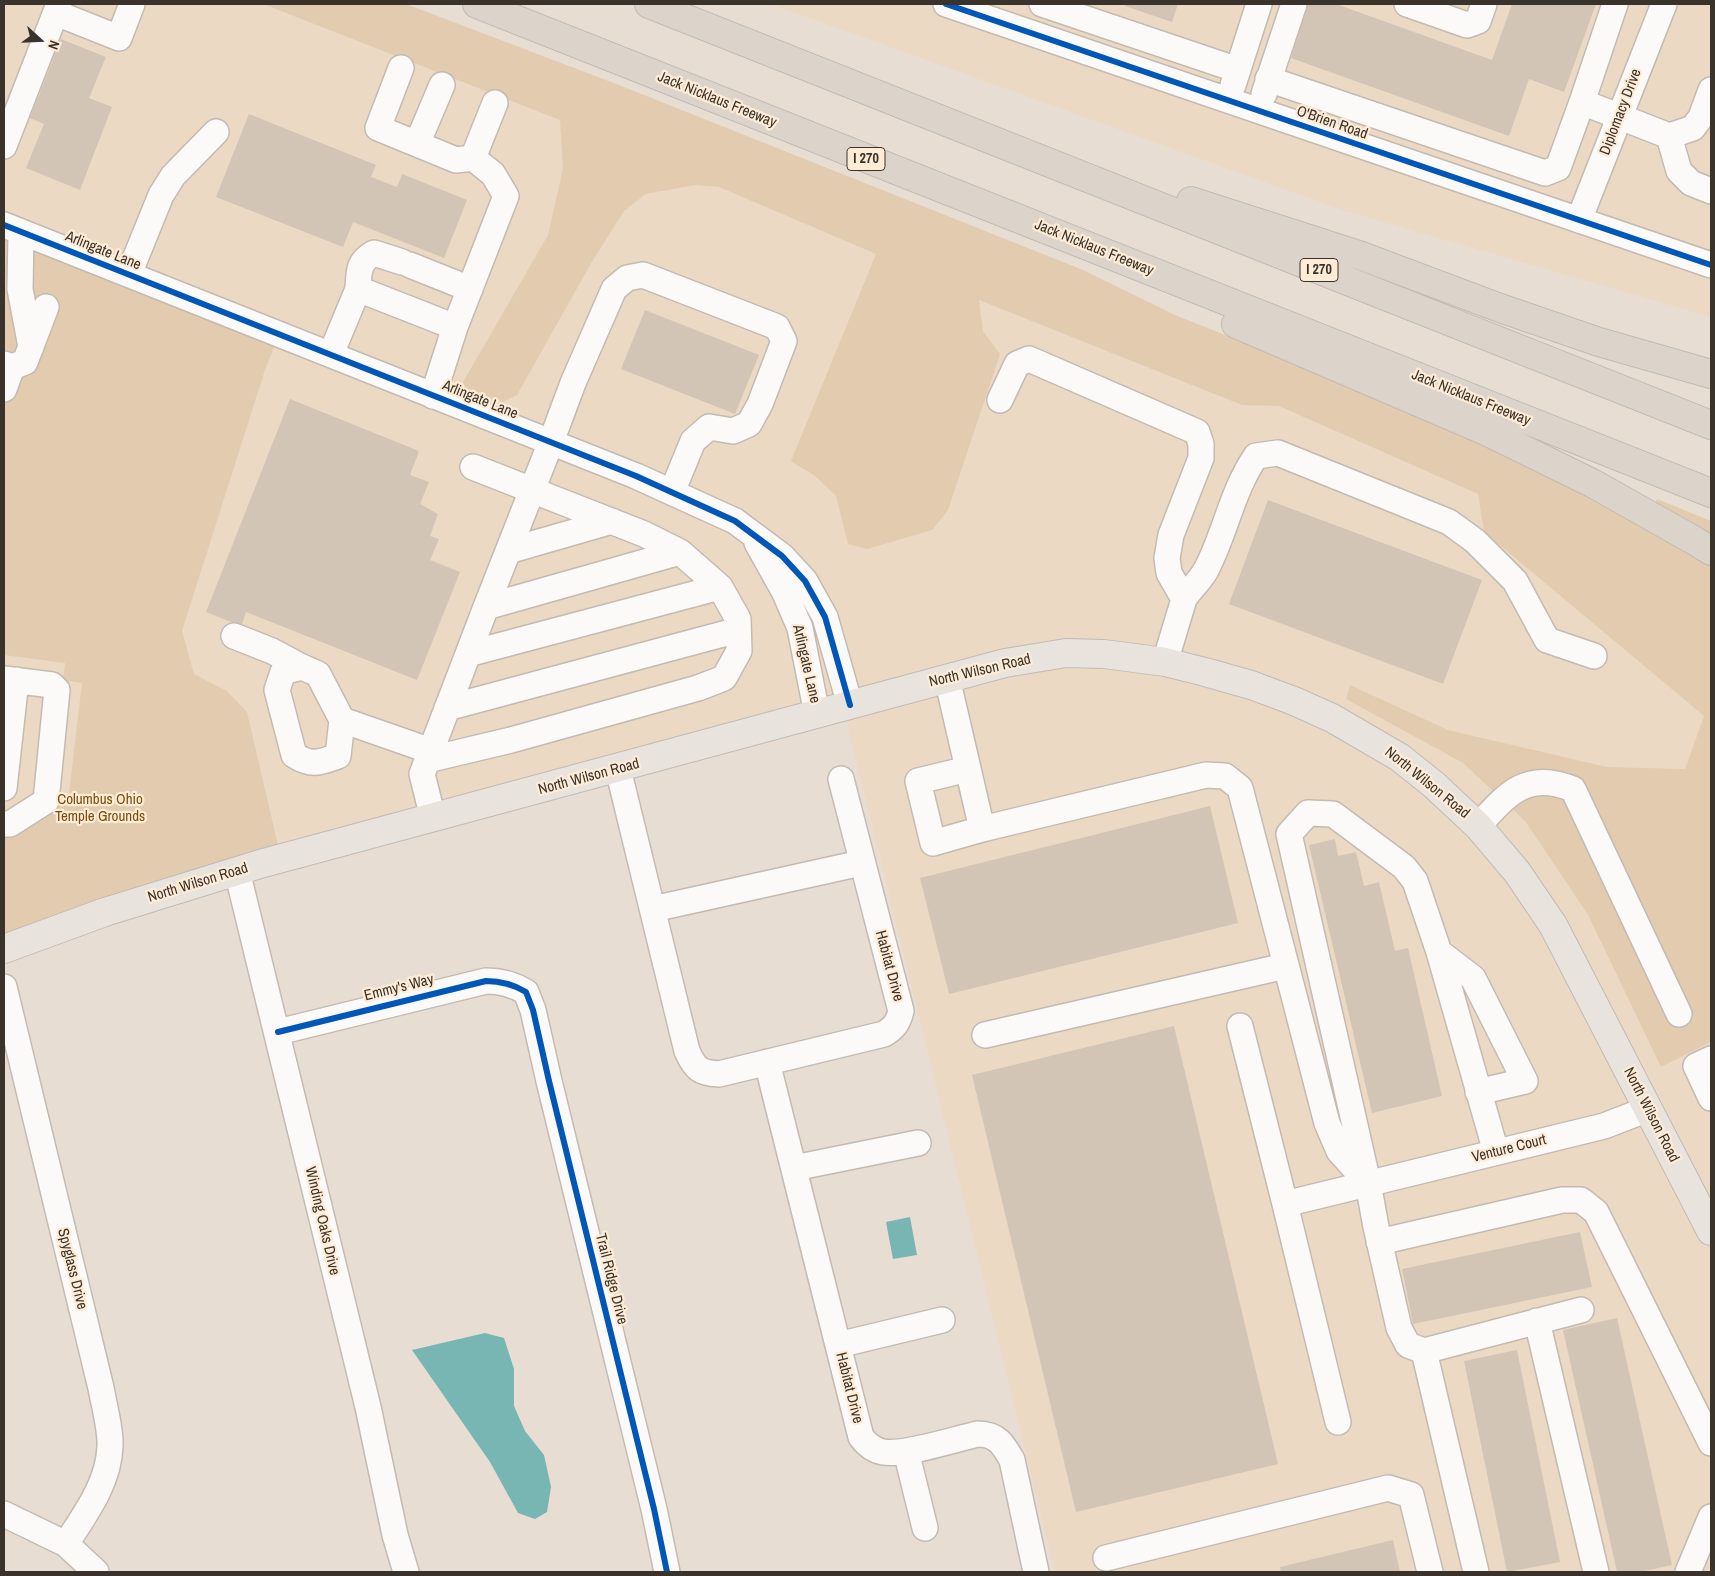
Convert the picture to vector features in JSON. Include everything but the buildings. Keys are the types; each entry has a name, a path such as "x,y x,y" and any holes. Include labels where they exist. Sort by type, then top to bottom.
{"highway":[{"name":"Jack Nicklaus Freeway","path":"477,4 1711,493"},
{"name":"I 270","path":"648,4 1711,425"},
{"path":"928,115 1359,256 1581,336 1711,374"},
{"path":"1082,243 1196,307 1478,428 1594,484 1696,540 1711,551"}],"main road":[{"name":"North Wilson Road","path":"4,949 105,912 237,871 618,769 946,678 1022,660 1066,653 1104,654 1165,662 1251,685 1332,718 1399,757 1478,826 1517,872 1553,925 1648,1109 1709,1219"}],"street":[{"path":"4,146 57,8 119,38 132,4"},
{"name":"O'Brien Road","path":"946,4 1711,265"},
{"path":"1042,4 1238,70"},
{"path":"1228,100 1259,4"},
{"path":"1258,111 1294,4"},
{"path":"1407,4 1467,25 1478,20 1484,4"},
{"path":"1268,79 1545,173 1558,168 1615,4"},
{"name":"Diplomacy Drive","path":"1578,220 1664,4"},
{"path":"401,68 378,128 456,160 473,158 493,174 506,196 456,327 433,396"},
{"path":"417,144 442,86"},
{"path":"1582,102 1620,115 1669,136 1702,131 1701,117 1711,90"},
{"path":"473,158 495,103"},
{"path":"129,274 162,195 173,176 216,132"},
{"path":"1669,136 1679,170 1691,183 1711,191"},
{"path":"12,228 30,347"},
{"name":"Arlingate Lane","path":"12,228 551,442 672,492 734,522 782,556 805,582 825,616 850,705"},
{"path":"331,354 358,289 358,272 364,258 374,252 470,289"},
{"path":"433,818 422,774 486,607 573,383 614,289 627,278 643,275 778,327 784,341 760,404 749,424 733,431 709,427 693,441 672,492"},
{"path":"358,289 456,327"},
{"path":"6,373 25,362 46,307"},
{"path":"1000,400 1017,364 1029,359 1197,432 1201,444 1201,458 1171,535 1167,558 1169,573 1184,600"},
{"path":"1165,662 1184,600 1207,569 1243,474 1256,456 1278,453 1449,522 1475,542 1515,581 1547,640 1594,656"},
{"path":"342,720 429,756 521,737 698,688 724,678 739,651 738,619 720,587 680,552 644,534 473,467"},
{"path":"508,551 612,521"},
{"name":"Arlingate Lane","path":"752,535 785,593 799,626 818,714"},
{"path":"486,607 680,552"},
{"path":"468,654 720,587"},
{"path":"447,708 738,630"},
{"path":"234,636 272,651 318,674 342,720 338,756 307,763 294,755 277,690 283,672 302,667"},
{"path":"946,678 982,830"},
{"path":"4,788 10,679 52,685 58,690 46,801 10,824 4,824"},
{"name":"Habitat Drive","path":"618,769 687,1051 693,1064 705,1073 719,1074 884,1034 893,1029 899,1021 901,1012 840,779"},
{"path":"968,769 918,781 934,843 1206,775 1225,776 1240,788 1327,1123 1339,1151 1368,1183"},
{"path":"1478,826 1498,803 1517,787 1539,782 1556,782 1573,789 1679,1014"},
{"path":"1496,1152 1439,952 1415,881 1404,867 1333,814 1308,813 1289,834 1399,1328 1408,1345 1424,1351 1581,1310"},
{"path":"653,909 861,863"},
{"name":"Winding Oaks Drive","path":"237,871 278,1032 368,1407 395,1535 406,1572"},
{"path":"1439,952 1473,978 1525,1082 1478,1092"},
{"path":"985,1035 1285,966"},
{"name":"Emmy's Way","path":"278,1032 486,980 510,984 526,992"},
{"name":"Spyglass Drive","path":"4,987 102,1388 110,1445 107,1472 97,1494 66,1544"},
{"name":"Trail Ridge Drive","path":"526,992 533,1010 668,1572"},
{"path":"1240,1026 1338,1422"},
{"path":"1711,1059 1696,1066 1711,1098"},
{"name":"Habitat Drive","path":"767,1062 861,1437 866,1444 881,1452 890,1453 978,1434 986,1434 999,1439 1012,1460 1036,1572"},
{"name":"Venture Court","path":"1285,1204 1604,1126 1648,1109"},
{"path":"794,1168 918,1143"},
{"path":"1379,1242 1562,1200 1580,1200 1596,1212 1711,1443"},
{"path":"838,1345 942,1320"},
{"path":"1537,1321 1596,1572"},
{"path":"1424,1351 1476,1572"},
{"path":"906,1451 925,1528"},
{"path":"1106,1558 1388,1488 1411,1495 1430,1572"},
{"path":"4,1514 66,1544 96,1572"},
{"path":"1688,1572 1711,1517"}],"shaded area":[{"path":"6,4 263,4 561,120 563,168 548,235 463,382 590,265 624,211 646,194 696,185 719,187 876,254 792,461 815,476 836,496 848,544 1000,355 983,331 978,300 1242,405 1279,406 1478,494 1484,532 1704,716 1685,769 1607,767 1448,730 1350,685 1346,699 1463,763 1525,821 1588,915 1661,1067 1711,1042 1711,1572 1055,1572 843,706 283,862 247,712 227,691 194,674 182,631 265,370 275,345 4,235 4,10"},
{"path":"771,4 1711,4 1711,317 1342,210"},
{"path":"4,644 78,650 134,811 4,941"}],"green space":[{"path":"263,4 406,4 619,85 1083,270 1175,315 1383,398 1529,465 1671,540 1711,564 1711,1042 1661,1067 1588,915 1525,821 1463,763 1346,699 1350,685 1448,730 1607,767 1685,769 1704,716 1484,532 1478,494 1279,406 1242,405 979,300 983,331 1000,354 948,510 932,530 867,549 848,544 836,496 815,476 791,461 876,254 719,187 696,185 646,194 624,211 590,265 517,395 503,402 466,388 463,382 548,235 563,168 560,120"},
{"name":"Columbus Ohio Temple Grounds","path":"4,235 275,345 265,370 182,631 194,674 227,691 247,712 279,849 4,941 4,830 68,802 82,683 63,680 65,663 4,655"},
{"path":"1657,499 1711,521 1711,540 1654,506"}],"water":[{"path":"910,1217 917,1255 893,1259 886,1222"},
{"path":"485,1333 504,1338 514,1369 514,1406 525,1431 544,1455 551,1487 547,1512 535,1519 518,1513 490,1462 412,1350"}],"cycle path":[{"path":"946,4 1711,265"},
{"path":"4,225 636,476 735,521 782,556 805,581 825,617 850,705"},
{"path":"278,1032 486,981 507,984 526,992 533,1010 654,1509 667,1572"}]}
